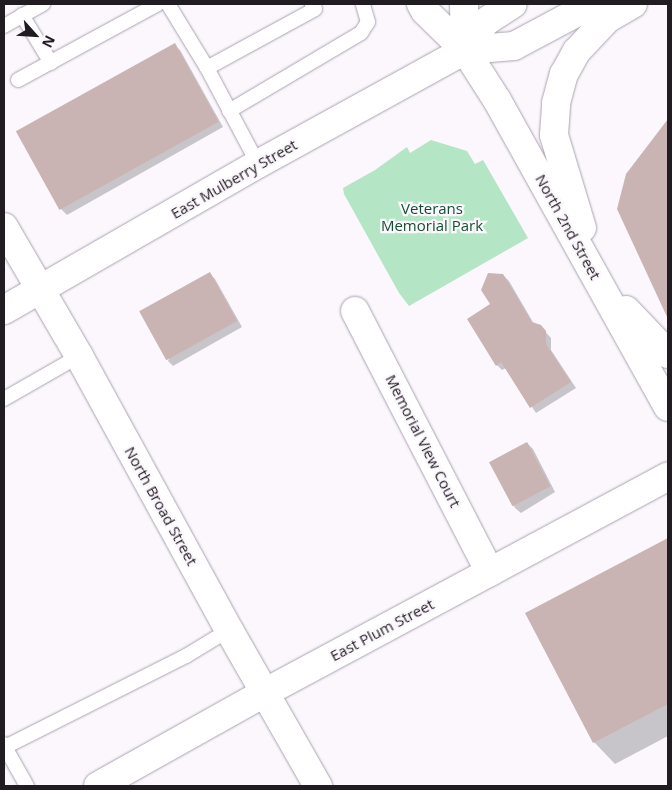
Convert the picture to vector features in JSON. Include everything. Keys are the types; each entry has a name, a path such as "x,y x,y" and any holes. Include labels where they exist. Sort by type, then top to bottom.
{"street":[{"name":"North 2nd Street","path":"421,4 425,11 464,50 497,100 668,406"},
{"path":"464,4 464,50"},
{"path":"464,50 485,22 513,4"},
{"path":"464,50 514,46 593,4"},
{"path":"633,4 607,18 576,51 564,74 556,103 554,135 599,281 668,354"},
{"name":"East Mulberry Street","path":"4,310 258,164 464,50"},
{"name":"North Broad Street","path":"4,227 79,356 229,630 318,786"},
{"name":"Memorial View Court","path":"355,310 490,572"},
{"name":"East Plum Street","path":"98,786 266,692 668,476"}],"lane":[{"path":"4,26 43,4"},
{"path":"18,80 158,4"},
{"path":"168,4 207,68 258,164"},
{"path":"207,68 315,9 312,4"},
{"path":"229,111 361,33 368,22 363,4"},
{"path":"22,15 51,63"},
{"path":"4,399 79,356"},
{"path":"27,786 5,745 186,656 229,630"}],"green space":[{"name":"Veterans Memorial Park","path":"431,140 467,151 475,164 483,160 528,238 409,306 399,293 344,194 343,188 375,170 407,147 410,153"}],"building":[{"path":"175,43 219,122 59,210 16,131"},
{"path":"668,119 668,319 617,209 626,174"},
{"path":"210,272 237,321 166,360 139,311"},
{"path":"488,273 503,274 532,322 541,325 546,331 546,344 571,382 530,408 501,362 496,366 467,319 490,304 481,290"},
{"path":"527,442 550,486 513,506 489,462"},
{"path":"668,538 668,704 593,743 525,613"}]}
